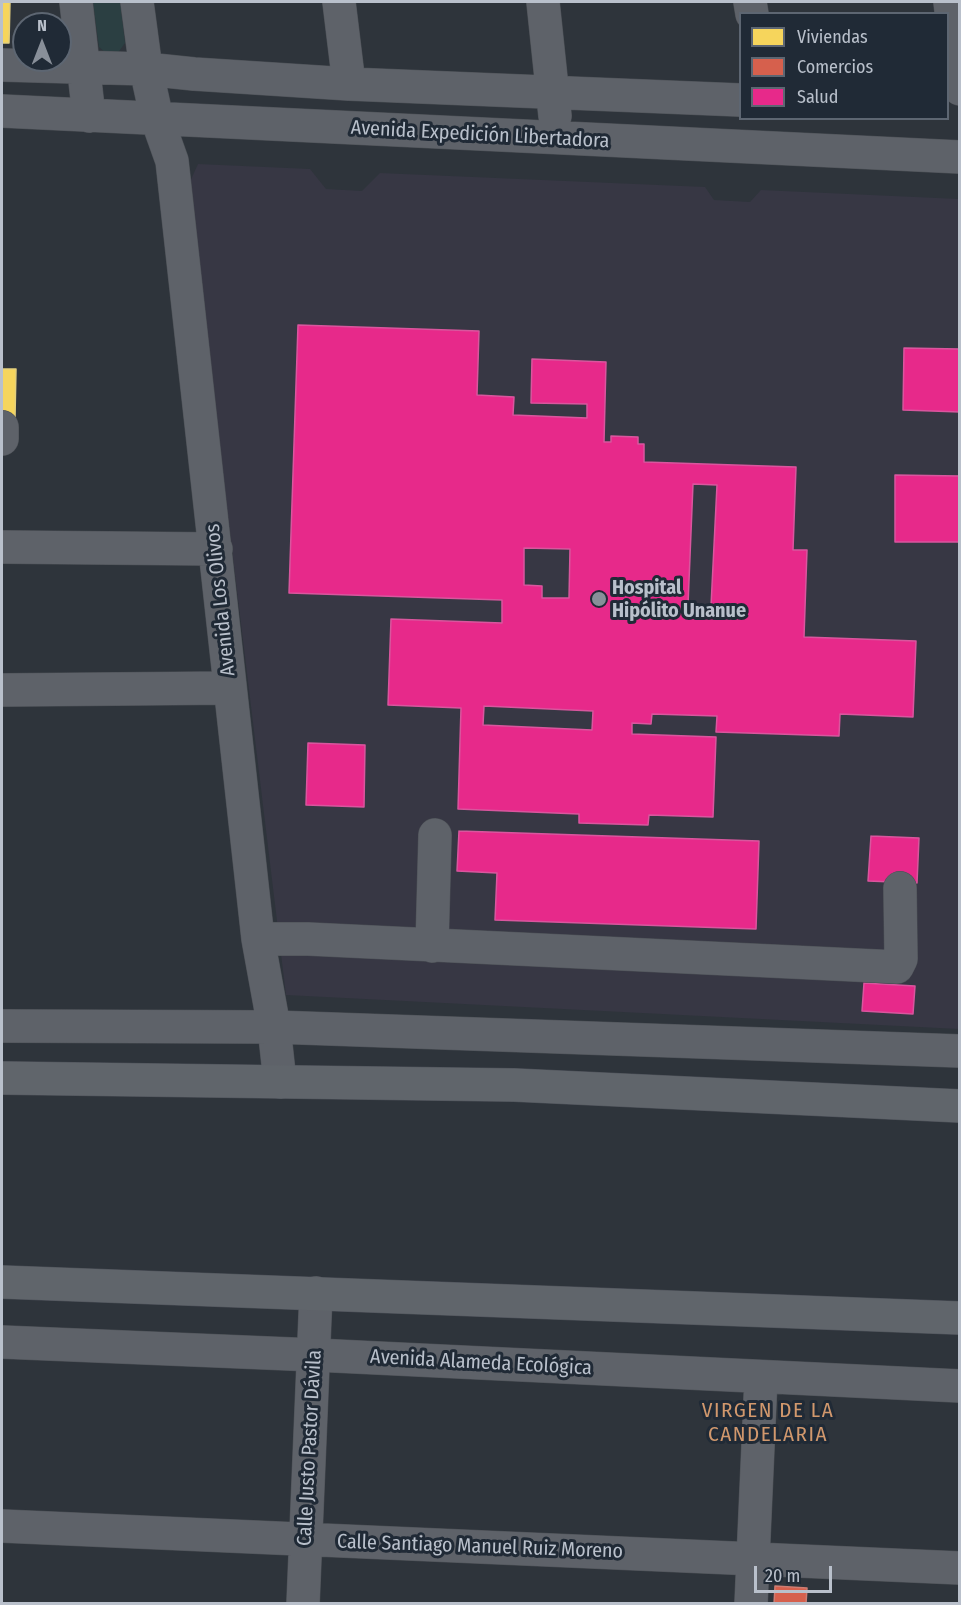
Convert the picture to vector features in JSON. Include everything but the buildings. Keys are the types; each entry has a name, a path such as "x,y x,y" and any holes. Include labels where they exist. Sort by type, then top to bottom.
{"main road":[{"path":"2,1078 514,1085 960,1106"},
{"path":"2,1282 960,1318"}],"street":[{"path":"76,2 89,116"},
{"name":"Avenida Los Olivos","path":"137,2 146,69 157,119 172,161 258,939 274,1027 280,1082"},
{"path":"339,2 349,84"},
{"path":"543,2 554,93 556,138"},
{"path":"950,2 960,89"},
{"path":"2,65 146,69 349,84 739,100"},
{"name":"Avenida Expedición Libertadora","path":"2,111 960,156"},
{"path":"2,427 2,439"},
{"path":"2,547 216,549"},
{"path":"2,690 230,688"},
{"path":"432,946 435,835"},
{"path":"258,939 308,939 897,967 901,958 900,888"},
{"path":"2,1026 274,1027 960,1051"},
{"name":"Calle Justo Pastor Dávila","path":"303,1604 316,1293"},
{"name":"Avenida Alameda Ecológica","path":"2,1342 960,1386"},
{"path":"751,1604 761,1378"},
{"name":"Calle Santiago Manuel Ruiz Moreno","path":"2,1526 960,1568"}],"shaded area":[{"name":"Hospital Hipólito Unanue","path":"198,164 310,169 326,189 362,191 380,173 705,187 714,200 750,202 761,190 959,199 959,1029 286,995 188,186"}],"green space":[{"path":"93,2 120,2 125,43 117,54 107,54 99,47"}],"place":[{"name":"Hospital Hipólito Unanue","path":"599,599"}],"district":[{"name":"VIRGEN DE LA CANDELARIA","path":"768,1423"}]}
